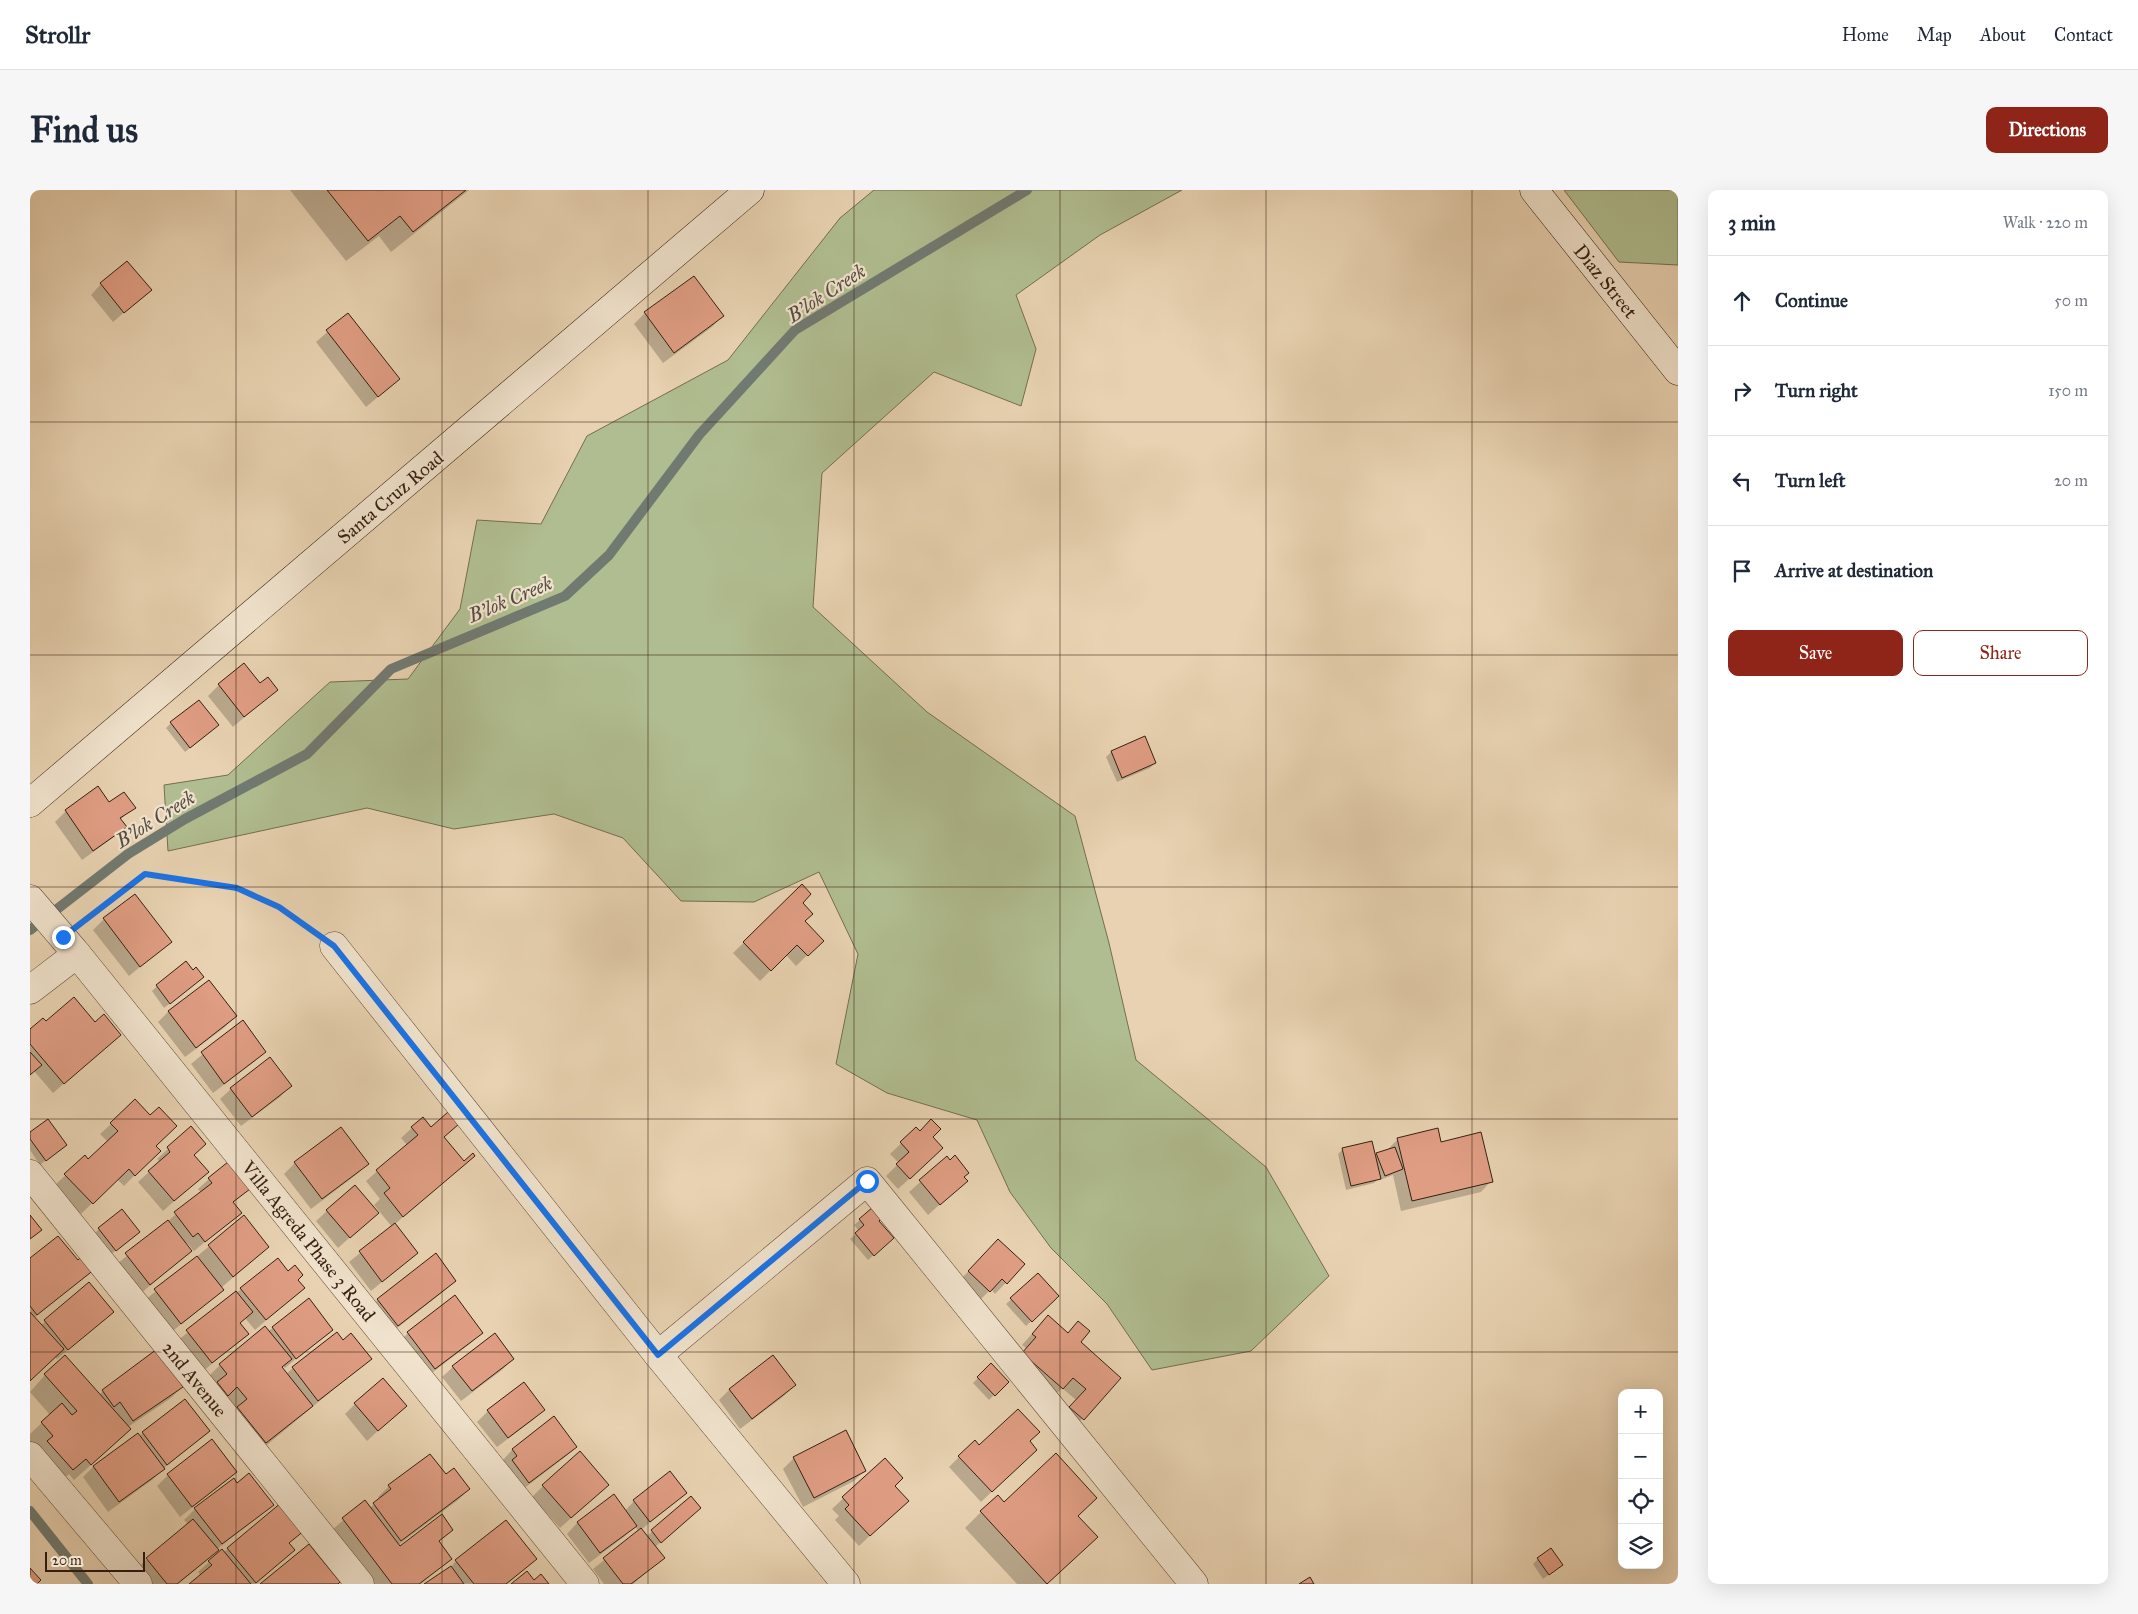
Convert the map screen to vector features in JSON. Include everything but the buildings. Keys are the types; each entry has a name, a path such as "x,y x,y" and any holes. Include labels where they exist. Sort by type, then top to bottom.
{"street":[{"name":"Santa Cruz Road","path":"30,803 750,190"},
{"name":"Diaz Street","path":"1534,190 1678,371"},
{"name":"Villa Agreda Phase 3 Road","path":"34,903 66,940 585,1584"},
{"path":"30,990 66,940"},
{"path":"334,946 658,1355 846,1584"},
{"name":"2nd Avenue","path":"30,1174 360,1584"},
{"path":"658,1355 867,1181 1194,1584"},
{"path":"30,1456 138,1584"}],"path":[{"path":"66,940 145,874 237,888 279,907 334,946"}],"green space":[{"path":"874,190 1182,190 1100,235 1016,295 1036,349 1021,406 934,372 822,473 813,607 927,712 1075,816 1109,943 1136,1060 1266,1167 1329,1276 1251,1351 1152,1370 1107,1304 1051,1248 1010,1192 977,1120 887,1093 836,1064 858,954 819,872 754,902 681,901 623,838 554,814 454,829 367,808 168,851 164,785 228,775 330,682 408,679 460,609 477,520 541,524 587,436 728,360 840,218"},
{"path":"1564,190 1678,190 1678,265 1619,262"}],"waterway":[{"name":"B'lok Creek","path":"30,930 128,854 185,819 307,754 391,669 565,596 609,555 699,435 795,330 1027,190"},
{"path":"30,1511 88,1584"}],"route":[{"path":"63,937 145,874 237,888 279,907 334,946 658,1355 867,1181"}]}
